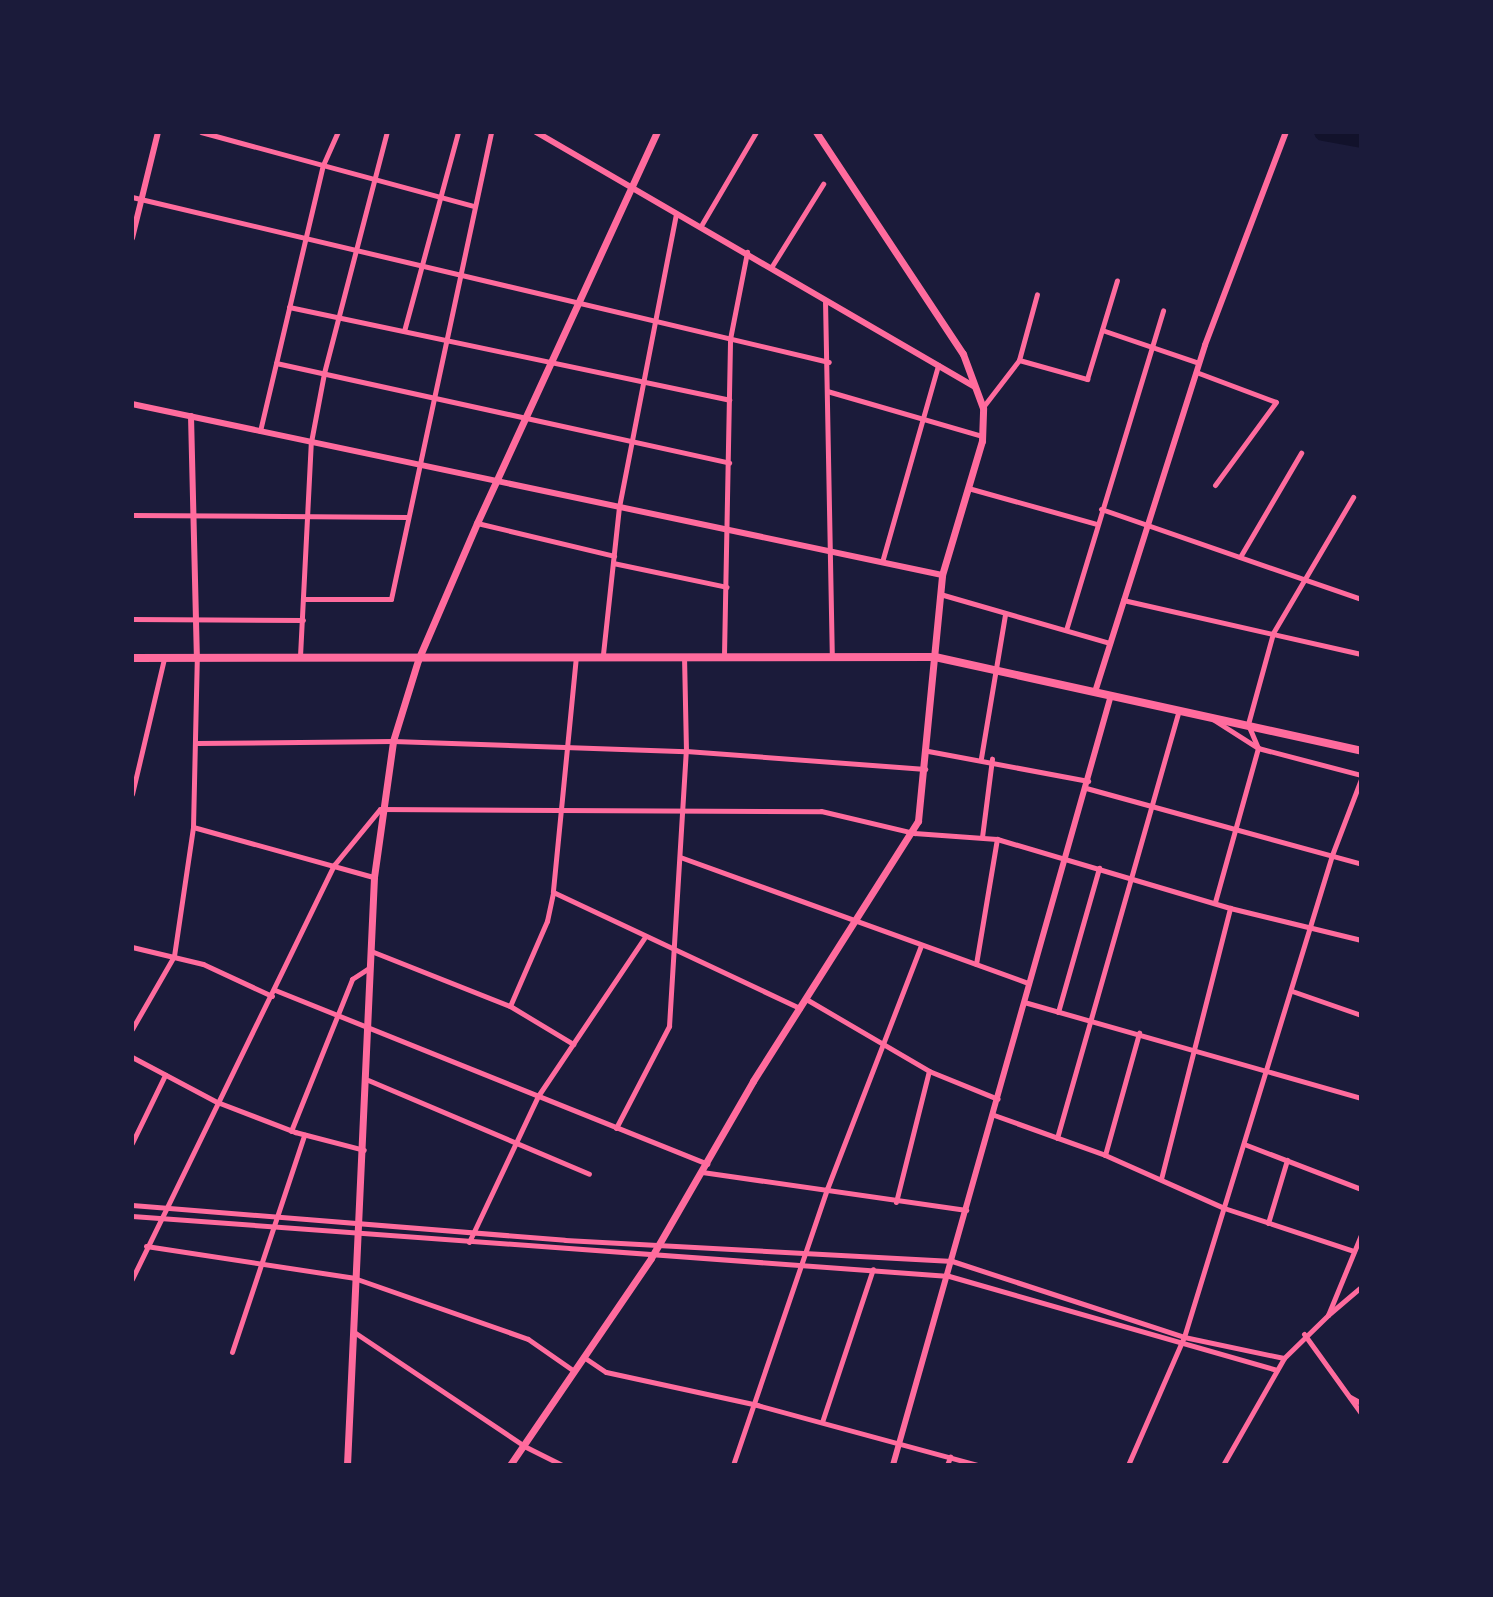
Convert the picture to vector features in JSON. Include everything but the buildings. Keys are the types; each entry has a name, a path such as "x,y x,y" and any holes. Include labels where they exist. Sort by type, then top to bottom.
{"main road":[{"path":"347,1465 354,1278 365,1150 374,877 380,809 393,741 418,660 477,523 657,132"},
{"path":"510,1465 651,1258 800,1008 914,833 928,751 942,575 982,436 983,408 963,354 816,132"},
{"path":"132,658 300,656 418,660 603,654 935,657 1361,751"}],"street":[{"path":"132,238 158,132"},
{"path":"201,132 475,206"},
{"path":"238,142 240,132"},
{"path":"260,431 323,165 338,132"},
{"path":"300,656 311,442 324,373 387,132"},
{"path":"404,331 418,266 458,132"},
{"path":"304,599 391,599 491,132"},
{"path":"536,132 702,224 975,387"},
{"path":"702,224 756,132"},
{"path":"1095,692 1199,363 1286,132"},
{"path":"772,266 823,184"},
{"path":"132,197 418,266 655,318 829,362"},
{"path":"603,654 619,507 676,212"},
{"path":"724,655 730,530 730,339 747,251"},
{"path":"1019,360 1087,379 1117,280"},
{"path":"983,408 1019,360 1037,294"},
{"path":"825,298 829,362 832,655"},
{"path":"289,307 729,400"},
{"path":"1066,630 1163,310"},
{"path":"1102,330 1199,363"},
{"path":"276,363 729,463"},
{"path":"882,562 938,365"},
{"path":"1196,372 1276,402 1215,485"},
{"path":"827,391 982,436"},
{"path":"132,404 942,575"},
{"path":"132,1029 174,956 193,827 197,656 191,416"},
{"path":"1240,557 1301,453"},
{"path":"968,488 1097,524"},
{"path":"1215,902 1258,748 1248,724 1273,633 1308,580 1353,497"},
{"path":"1101,509 1361,599"},
{"path":"132,515 407,517"},
{"path":"477,523 614,556"},
{"path":"613,563 727,587"},
{"path":"940,594 1110,643"},
{"path":"1122,600 1361,654"},
{"path":"981,758 993,669 1005,614"},
{"path":"132,619 303,620"},
{"path":"510,1006 547,921 553,892 570,746 576,655"},
{"path":"616,1128 669,1026 677,952 684,811 684,655"},
{"path":"132,794 164,659"},
{"path":"893,1465 968,1210 1111,695"},
{"path":"1057,1138 1179,711"},
{"path":"1128,1465 1184,1337 1332,855 1361,777 1258,748 1203,714"},
{"path":"196,743 393,741 570,746 686,751 926,769"},
{"path":"928,751 992,759 1087,784 1236,832 1361,864"},
{"path":"982,837 992,759"},
{"path":"132,1279 162,1208 273,993 334,865 380,809 821,811 914,833 997,839 1230,908 1313,925 1361,940"},
{"path":"193,827 374,877"},
{"path":"976,964 997,839"},
{"path":"680,857 1029,983"},
{"path":"1058,1012 1099,868"},
{"path":"553,892 644,938 800,1008"},
{"path":"1161,1179 1230,908"},
{"path":"469,1242 538,1096 644,938"},
{"path":"733,1465 757,1405 827,1189 921,946"},
{"path":"132,947 174,956 338,1015 616,1128 704,1168 896,1202 968,1210"},
{"path":"370,951 510,1006 573,1044"},
{"path":"291,1131 352,979 370,968"},
{"path":"1292,991 1361,1015"},
{"path":"806,999 929,1071 998,1099"},
{"path":"1024,1002 1268,1069 1361,1098"},
{"path":"1105,1155 1139,1033"},
{"path":"132,1057 217,1102 291,1131 365,1150"},
{"path":"896,1202 929,1071"},
{"path":"132,1143 165,1075"},
{"path":"368,1080 589,1174"},
{"path":"994,1115 1105,1155 1224,1208 1354,1251"},
{"path":"232,1352 304,1135"},
{"path":"1244,1144 1361,1189"},
{"path":"1268,1223 1287,1160"},
{"path":"132,1205 361,1220 565,1240 661,1242 952,1261 1184,1337 1284,1358"},
{"path":"132,1216 360,1232 651,1258 802,1262 949,1276 1180,1346 1277,1370"},
{"path":"1328,1315 1361,1235"},
{"path":"146,1246 354,1278 528,1339 576,1372"},
{"path":"132,1259 140,1261"},
{"path":"822,1422 873,1269"},
{"path":"1223,1465 1284,1358 1304,1334 1361,1287"},
{"path":"353,1331 524,1446 562,1465"},
{"path":"1304,1334 1361,1412"},
{"path":"585,1358 606,1372 757,1405 978,1465"},
{"path":"1349,1397 1361,1403"},
{"path":"947,1465 950,1457"}],"waterway":[{"path":"1323,132 1361,139"}]}
